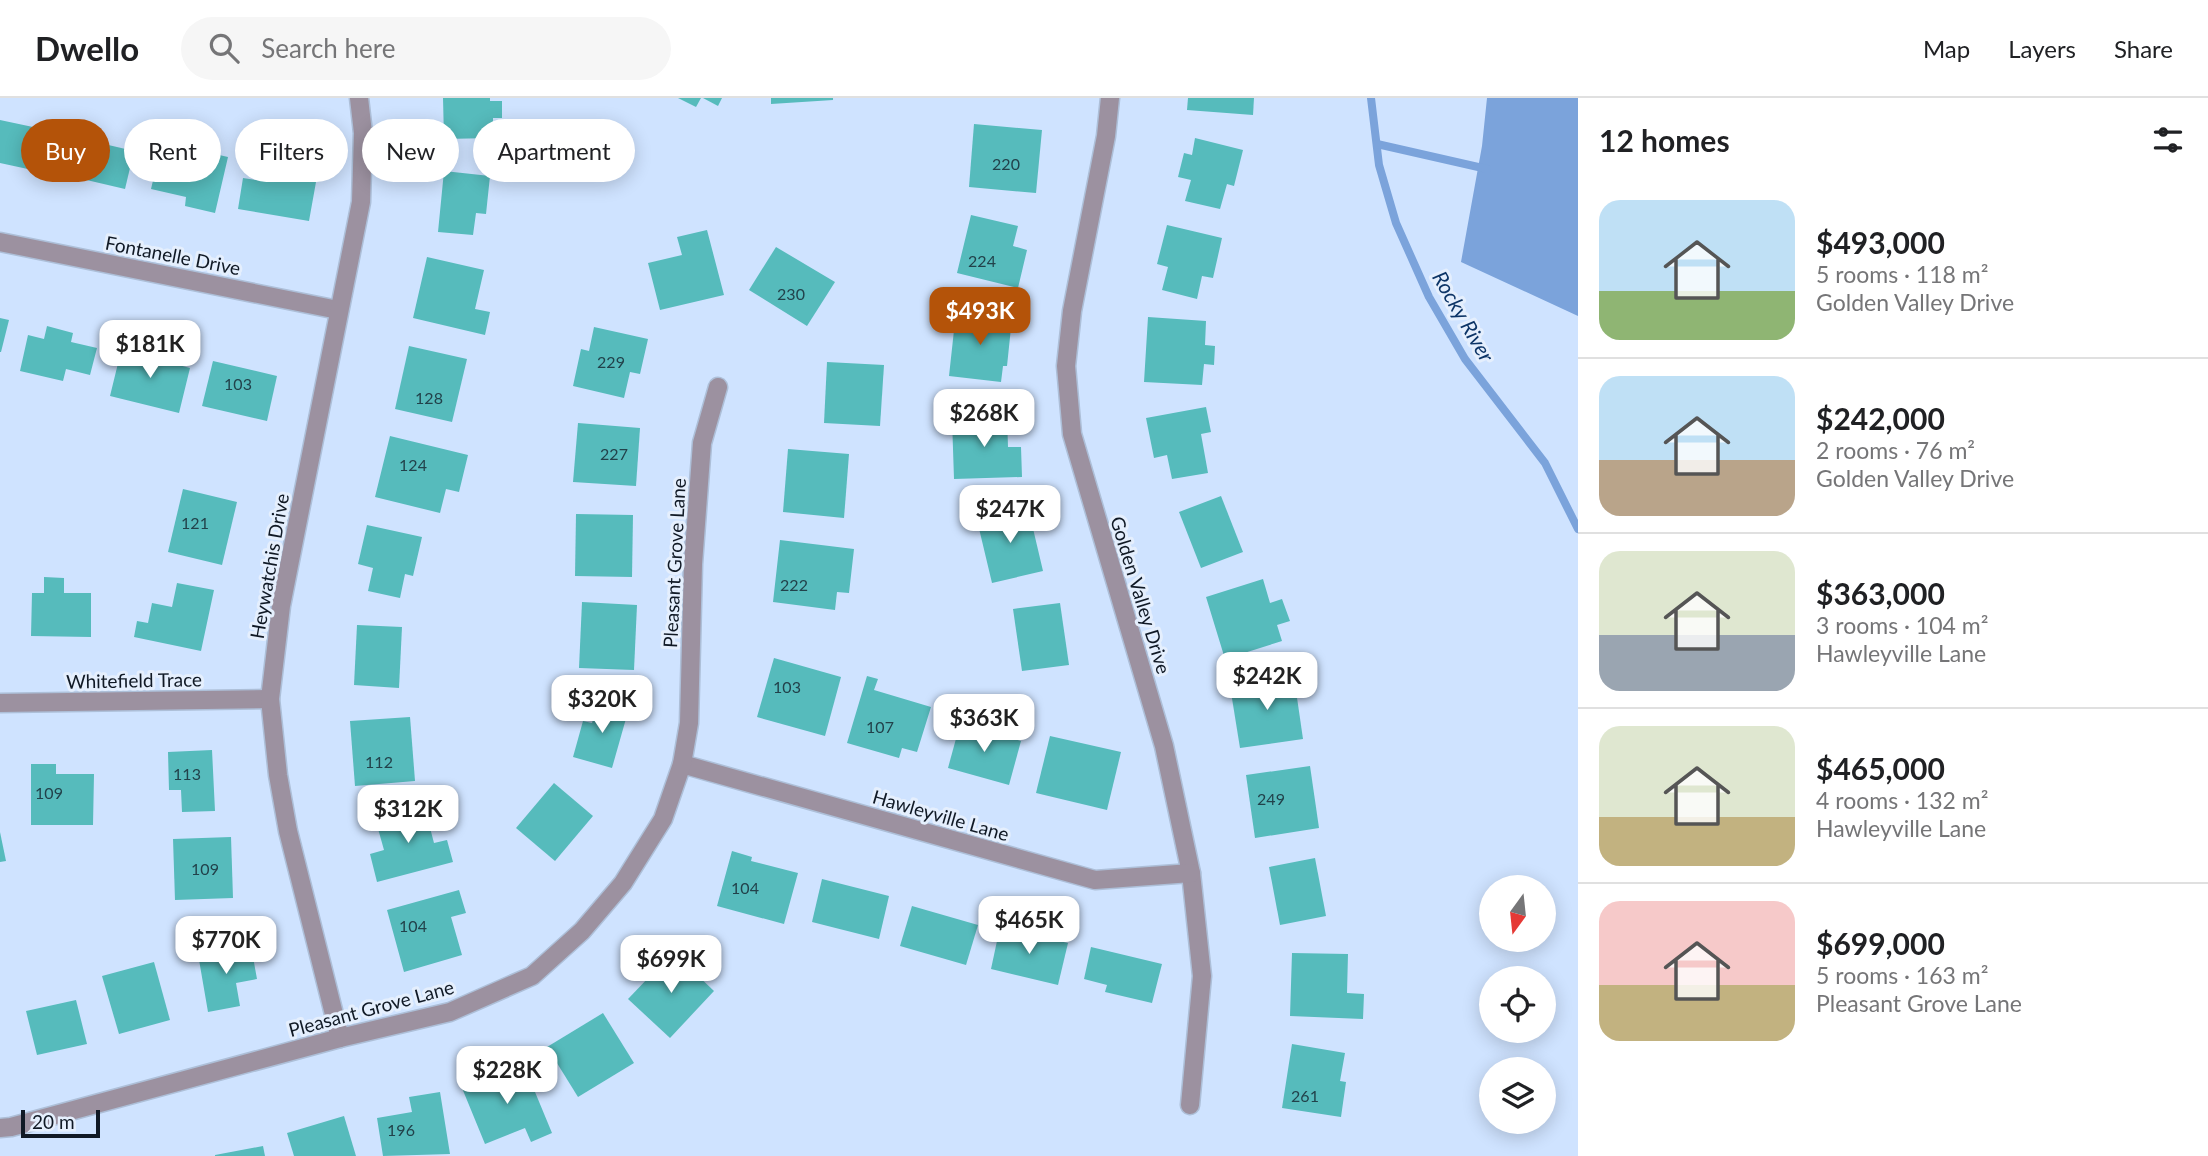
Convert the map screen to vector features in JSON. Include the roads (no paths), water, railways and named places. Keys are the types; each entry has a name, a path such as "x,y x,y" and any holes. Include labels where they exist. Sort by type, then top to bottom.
{"street":[{"name":"Heywatchis Drive","path":"340,1038 288,831 278,775 270,699 281,606 361,202 363,133 359,98"},
{"name":"Golden Valley Drive","path":"1110,98 1106,136 1072,311 1066,366 1072,434 1164,746 1191,873 1202,976 1190,1105"},
{"name":"Fontanelle Drive","path":"0,242 338,310"},
{"name":"Pleasant Grove Lane","path":"0,1128 340,1038 450,1012 532,976 582,931 623,883 663,818 682,764 689,723 693,564 702,443 718,387"},
{"name":"Whitefield Trace","path":"0,703 270,699"},
{"name":"Hawleyville Lane","path":"682,764 1095,880 1191,873"}],"water":[{"path":"1487,98 1578,98 1578,316 1461,262 1482,146"}],"waterway":[{"name":"Rocky River","path":"1371,98 1379,165 1396,223 1429,297 1465,359 1545,463 1578,529"},
{"path":"1377,144 1487,169"}]}
